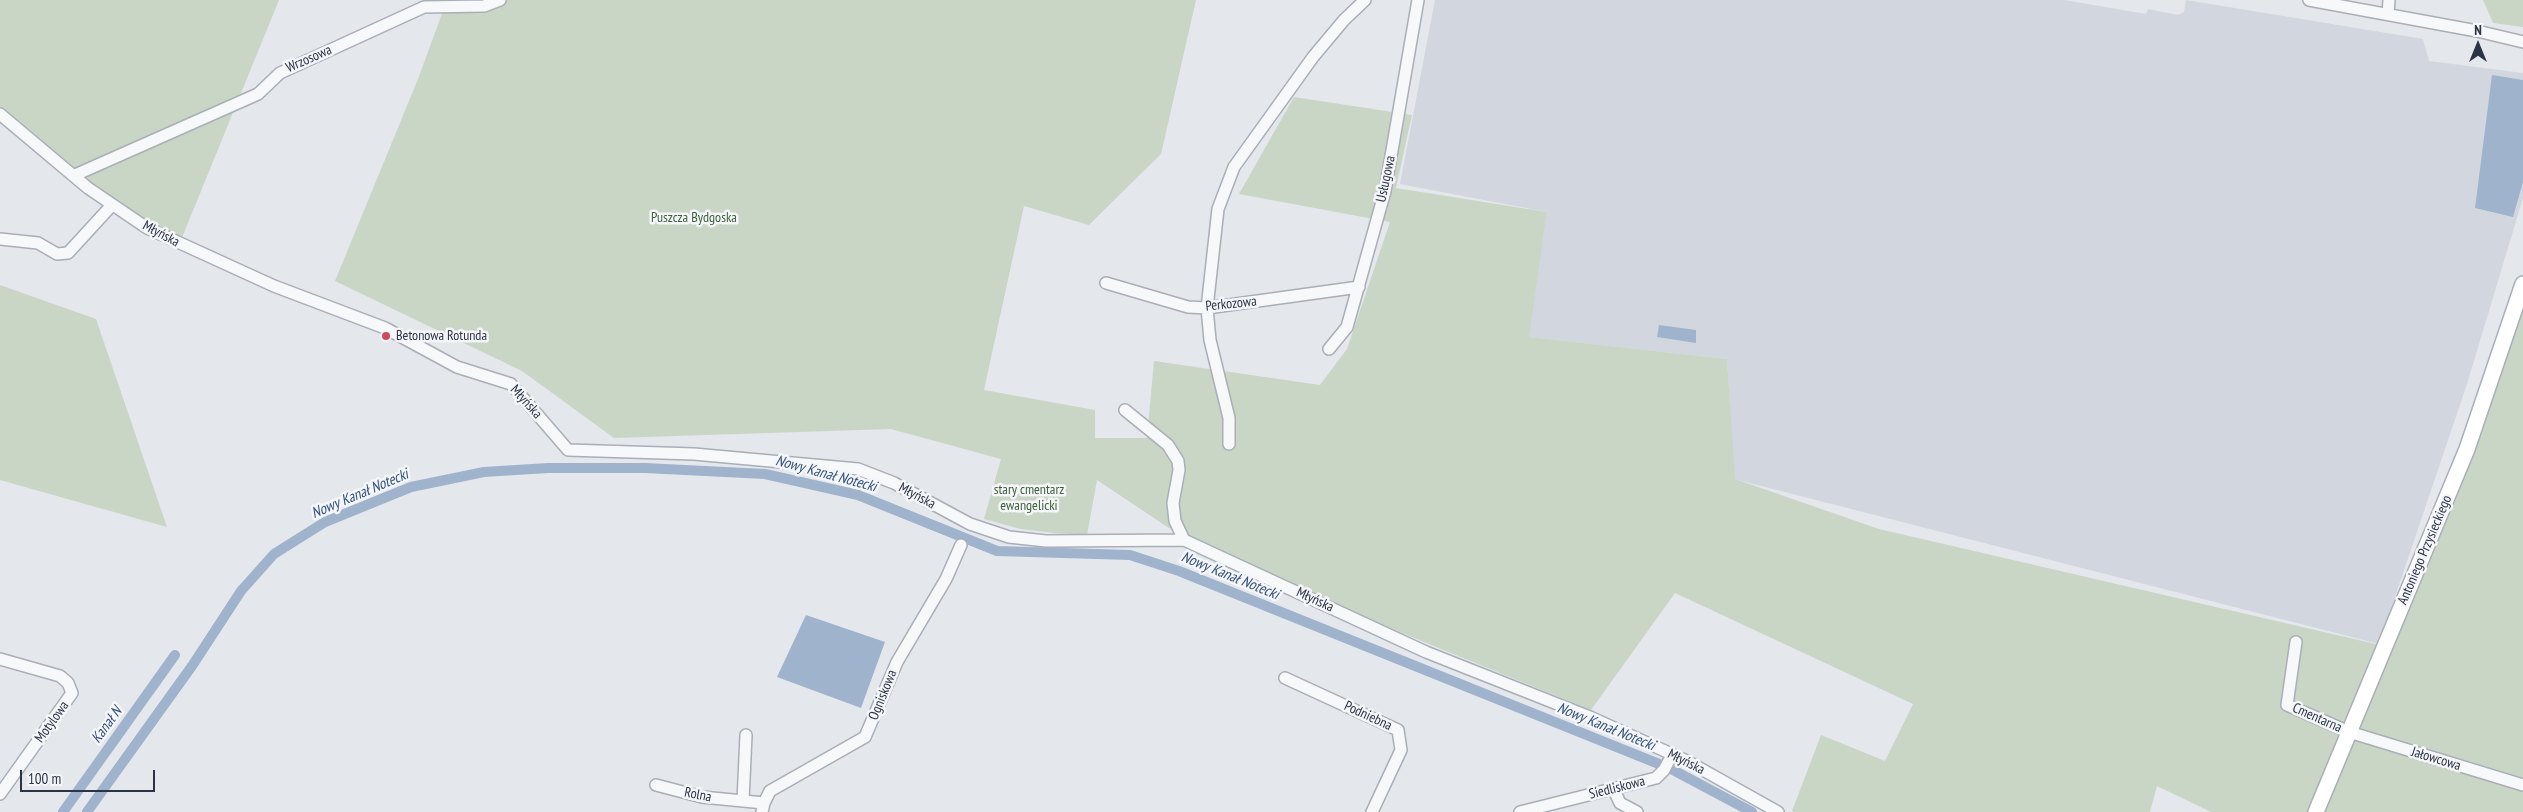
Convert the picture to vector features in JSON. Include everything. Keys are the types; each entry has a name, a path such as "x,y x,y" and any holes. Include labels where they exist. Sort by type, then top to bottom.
{"street":[{"name":"Wrzosowa","path":"75,175 258,94 280,73 424,7 484,6 500,0"},
{"path":"1229,444 1229,418 1210,340 1207,308 1218,208 1234,167 1313,57 1344,20 1365,0"},
{"name":"Usługowa","path":"1329,349 1347,326 1385,191 1418,0"},
{"path":"2309,0 2501,36 2523,42"},
{"path":"2388,14 2389,0"},
{"path":"2501,36 2523,38"},
{"name":"Młyńska","path":"0,114 112,205 147,228 201,255 274,286 385,328 457,367 511,384 568,450 694,454 858,470 894,483 970,524 1009,537 1046,541 1184,540 1426,652 1590,717 1672,755 1778,812"},
{"path":"0,239 38,244 57,254 68,253 112,205"},
{"name":"Perkozowa","path":"1106,283 1188,306 1207,308 1359,287"},
{"name":"Antoniego Przysieckiego","path":"2316,812 2467,449 2523,284"},
{"path":"1124,410 1168,445 1178,461 1179,470 1173,503 1175,521 1184,540"},
{"name":"Ogniskowa","path":"763,808 770,791 865,737 897,662 946,580 961,545"},
{"name":"Cmentarna","path":"2296,642 2286,705 2349,732"},
{"name":"Motylowa","path":"0,659 60,676 68,683 72,693 0,794"},
{"name":"Podniebna","path":"1285,678 1398,730 1401,750 1372,812"},
{"name":"Jałowcowa","path":"2349,732 2523,785"},
{"path":"743,801 746,735"},
{"name":"Siedliskowa","path":"1520,812 1656,778 1664,770 1672,755"},
{"name":"Rolna","path":"656,785 702,797 743,801 763,808"},
{"path":"1614,790 1620,803 1637,812"}],"shaded area":[{"path":"1435,0 2064,0 2146,14 2148,9 2178,15 2184,12 2186,0 2423,39 2429,61 2523,73 2523,198 2467,384 2379,644 1734,479 1727,359 1528,337 1547,212 1400,184"}],"green space":[{"path":"0,0 279,0 181,240 88,188 73,167 0,112"},
{"name":"Puszcza Bydgoska","path":"447,0 1196,0 1161,154 1089,225 1024,206 984,390 1095,410 1095,438 1147,438 1154,361 1320,385 1347,349 1390,222 1239,194 1294,97 1412,115 1396,188 1547,212 1529,337 1727,359 1735,479 1879,529 2393,648 2481,416 2523,293 2523,812 2211,812 2157,786 2150,812 1794,812 1792,811 1821,735 1885,761 1913,704 1675,593 1591,710 1208,554 1097,480 1087,535 1054,533 1021,529 984,519 1001,459 891,429 614,438 522,371 335,281 418,79"},
{"path":"2483,0 2523,0 2523,27 2493,23"},
{"path":"0,285 96,319 167,527 0,480"}],"water":[{"path":"2492,75 2523,80 2523,182 2513,217 2475,208"},
{"path":"1659,325 1696,330 1696,343 1657,337"},
{"path":"806,615 885,642 861,708 777,677"}],"waterway":[{"name":"Nowy Kanał Notecki","path":"87,812 192,666 241,591 274,554 325,522 411,487 484,472 548,468 645,468 765,474 858,495 997,551 1130,555 1179,571 1659,764"},
{"name":"Kanał N","path":"63,812 175,655"},
{"name":"Nowy Kanał Notecki","path":"1673,770 1752,812"}],"place":[{"name":"Betonowa Rotunda","path":"386,336"}],"park label":[{"name":"stary cmentarz ewangelicki","path":"1029,498"}]}
